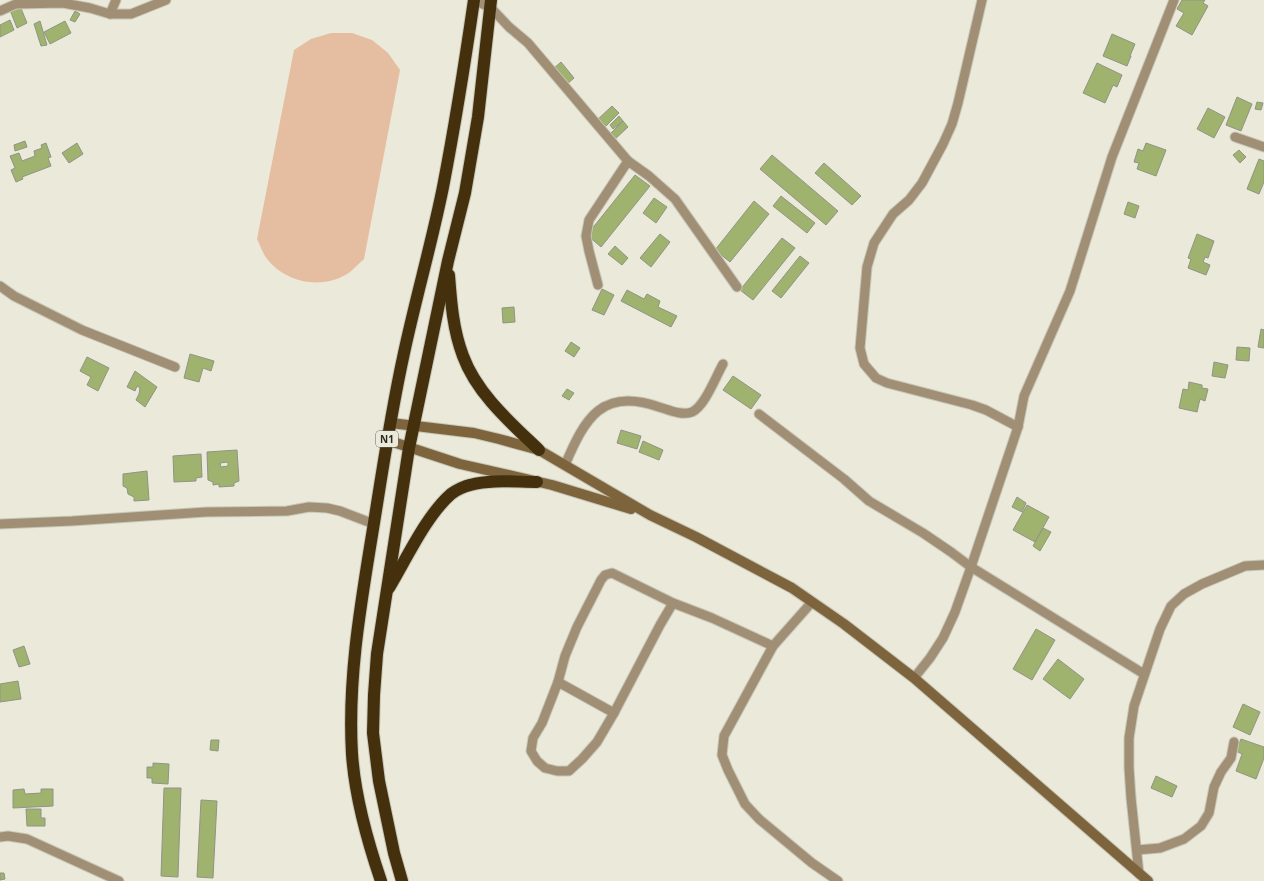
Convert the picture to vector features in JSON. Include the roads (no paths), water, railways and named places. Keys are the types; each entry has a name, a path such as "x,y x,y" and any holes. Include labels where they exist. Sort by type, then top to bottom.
{"highway":[{"name":"N1","path":"381,881 361,817 352,756 351,709 361,598 387,440 404,353 443,188 464,72 474,0"},
{"name":"N1","path":"402,881 394,853 379,781 373,733 377,654 409,448 448,261 465,193 476,125 491,4"},
{"path":"448,261 454,321 463,356 474,377 490,400 539,450"},
{"path":"386,594 427,524 438,508 452,493 470,485 492,482 537,482"}],"street":[{"path":"110,14 116,0"},
{"path":"0,11 16,4 63,3 90,8 110,14 131,14 166,0"},
{"path":"474,0 491,4 509,27 528,43 628,161 649,176 675,199 737,287"},
{"path":"982,0 952,124 922,183 909,200 893,214 874,243 867,267 860,348 864,364 876,378 887,383 972,405 986,410 1018,427"},
{"path":"914,678 930,658 943,638 955,612 1018,427 1024,396 1070,291 1112,157 1174,0"},
{"path":"1235,137 1264,147"},
{"path":"598,284 588,251 586,236 589,220 628,161"},
{"path":"0,286 14,296 82,330 175,367"},
{"path":"565,465 582,429 592,416 604,406 617,401 636,401 682,413 691,412 700,406 723,364"},
{"path":"759,414 844,479 869,501 923,533 971,568 1144,674"},
{"path":"391,423 474,433 539,450 650,515 696,537 792,588 844,624 914,678 1148,881"},
{"path":"387,440 460,464 590,496 650,515"},
{"path":"0,524 206,512 287,511 309,508 327,508 340,511 374,524"},
{"path":"1139,874 1130,776 1129,738 1134,706 1160,629 1171,606 1184,594 1202,584 1245,566 1264,565"},
{"path":"674,604 660,625 614,713 597,742 569,771 557,771 545,768 537,760 532,751 533,738 542,723 558,682 565,656 577,627 605,574 612,573 674,604 712,618 773,646"},
{"path":"812,602 773,646 724,736 722,755 745,804 759,819 812,863 838,881"},
{"path":"558,682 614,713"},
{"path":"1137,850 1160,848 1184,839 1201,826 1209,813 1214,787 1221,772 1231,758 1234,742"},
{"path":"0,837 8,836 27,839 119,881"}]}
